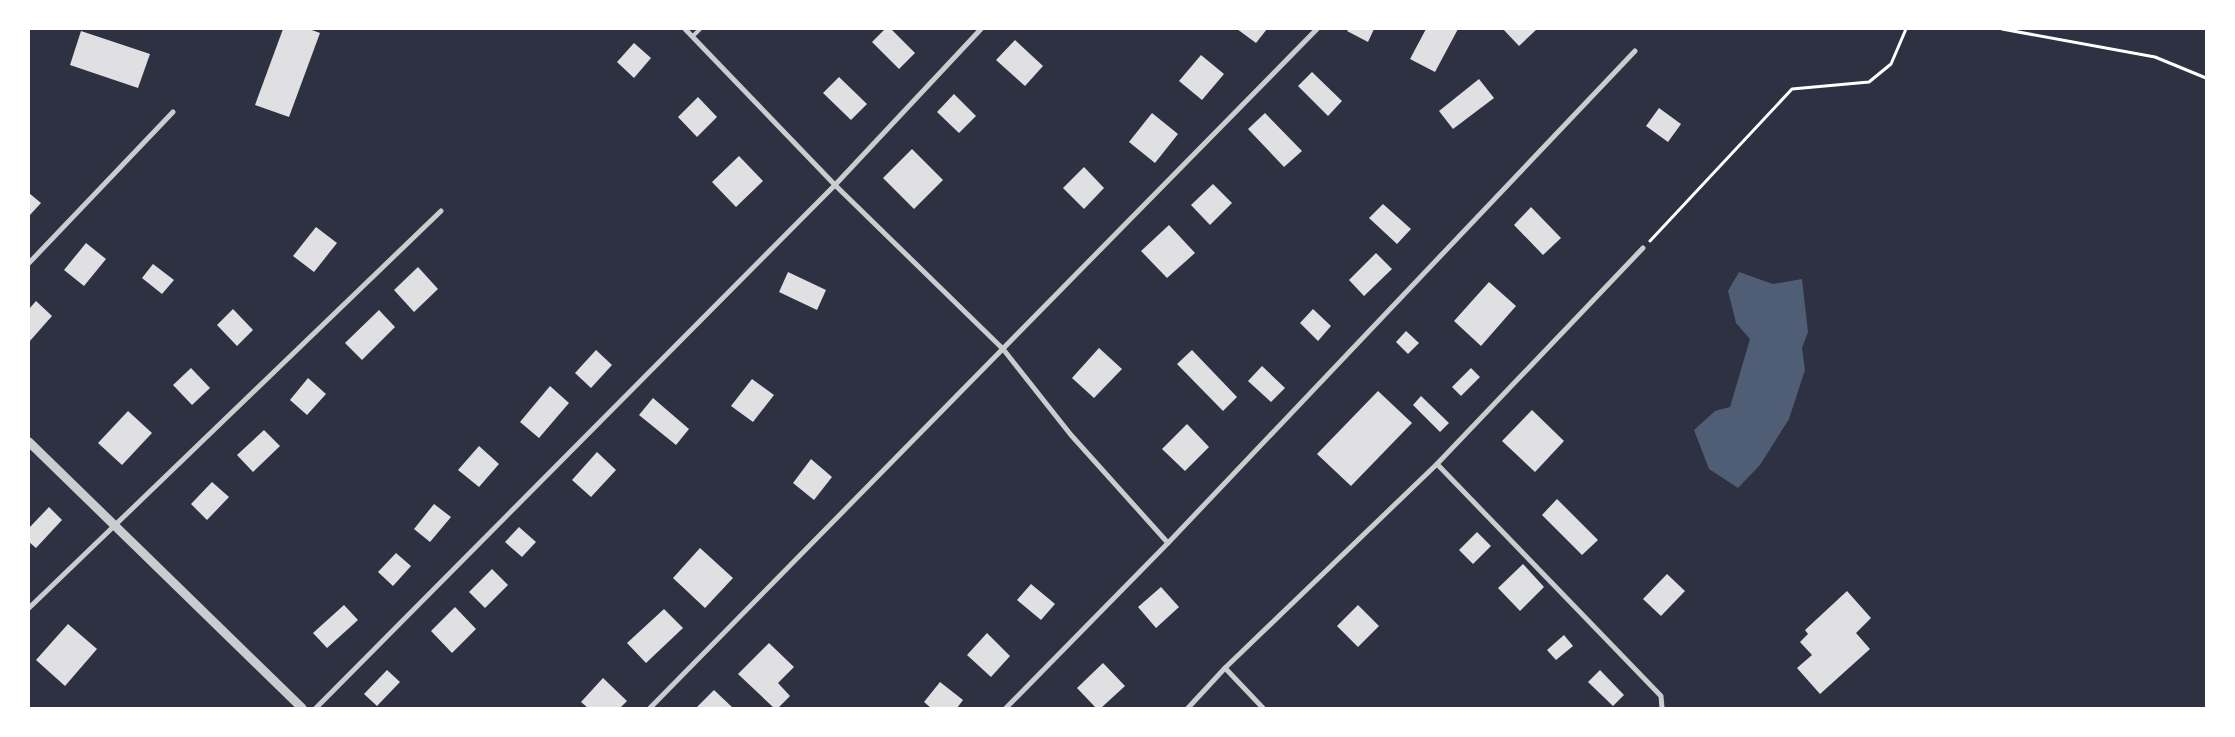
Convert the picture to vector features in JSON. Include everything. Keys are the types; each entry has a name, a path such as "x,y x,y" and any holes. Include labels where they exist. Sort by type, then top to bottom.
{"street":[{"path":"685,29 835,185 1003,349 1071,435 1168,543"},
{"path":"316,708 835,185 980,29"},
{"path":"650,708 1316,29"},
{"path":"1006,708 1168,543 1635,51"},
{"path":"29,263 174,112"},
{"path":"29,608 441,211"},
{"path":"1188,708 1226,668 1437,464 1643,248"},
{"path":"29,442 302,708"},
{"path":"1437,464 1661,696 1662,708"},
{"path":"1226,668 1263,708"}],"lane":[{"path":"693,36 700,29"}],"path":[{"path":"1643,248 1792,89 1869,82 1891,64 1906,29"},
{"path":"2002,29 2156,57 2206,78"}],"water":[{"path":"1739,272 1773,284 1802,279 1808,332 1802,348 1805,370 1789,419 1760,465 1738,488 1709,469 1694,430 1715,411 1730,407 1750,339 1736,323 1728,291"}],"building":[{"path":"283,29 309,29 320,33 289,117 255,105"},
{"path":"885,29 891,29 915,53 899,69 872,42"},
{"path":"1237,29 1267,29 1256,43"},
{"path":"1349,29 1374,29 1368,42 1347,31"},
{"path":"1426,29 1458,29 1435,72 1410,59"},
{"path":"1503,29 1537,29 1519,46"},
{"path":"81,31 150,54 138,88 70,65"},
{"path":"1015,40 1043,66 1025,86 996,60"},
{"path":"634,43 651,58 634,78 617,62"},
{"path":"1201,55 1224,74 1202,100 1179,81"},
{"path":"1312,72 1342,101 1328,116 1298,86"},
{"path":"839,77 867,104 851,120 823,93"},
{"path":"1479,79 1494,98 1453,129 1439,111"},
{"path":"954,94 976,116 959,133 937,112"},
{"path":"698,97 717,117 697,137 678,117"},
{"path":"1659,108 1681,124 1668,142 1646,126"},
{"path":"1152,113 1178,134 1155,163 1129,142"},
{"path":"1265,113 1302,151 1284,167 1248,129"},
{"path":"912,149 943,180 914,209 883,178"},
{"path":"739,156 763,181 736,207 712,182"},
{"path":"1084,167 1104,188 1084,209 1063,188"},
{"path":"1213,184 1232,203 1210,225 1191,205"},
{"path":"29,193 41,203 29,216"},
{"path":"1383,204 1411,229 1397,244 1369,218"},
{"path":"1531,207 1561,238 1543,255 1514,225"},
{"path":"1169,225 1195,253 1167,278 1141,251"},
{"path":"316,227 337,243 314,272 293,256"},
{"path":"86,243 106,259 84,286 64,270"},
{"path":"1376,253 1392,269 1364,296 1349,280"},
{"path":"153,264 174,280 162,294 142,278"},
{"path":"418,267 438,289 414,312 394,290"},
{"path":"788,272 826,290 817,310 779,292"},
{"path":"1489,282 1516,306 1481,346 1454,321"},
{"path":"36,301 52,316 29,342 29,309"},
{"path":"233,309 253,330 237,346 217,325"},
{"path":"1313,309 1331,326 1318,341 1300,323"},
{"path":"379,310 395,327 362,360 345,343"},
{"path":"1406,331 1419,343 1408,354 1396,342"},
{"path":"1099,348 1122,369 1094,398 1072,378"},
{"path":"596,350 612,365 591,388 575,373"},
{"path":"1192,350 1237,397 1223,411 1177,364"},
{"path":"1262,366 1285,388 1271,402 1248,381"},
{"path":"191,368 210,388 192,405 173,385"},
{"path":"1471,368 1480,377 1461,396 1452,387"},
{"path":"308,378 326,394 307,415 290,400"},
{"path":"752,379 774,395 753,422 731,406"},
{"path":"550,386 569,403 539,438 520,422"},
{"path":"1378,391 1412,423 1351,486 1317,454"},
{"path":"1421,396 1449,423 1440,432 1413,405"},
{"path":"653,398 689,429 676,445 639,415"},
{"path":"1532,410 1564,441 1535,472 1502,441"},
{"path":"128,411 152,433 122,465 98,443"},
{"path":"1187,424 1209,447 1185,471 1162,449"},
{"path":"264,430 280,446 253,472 237,455"},
{"path":"479,446 499,464 479,487 458,470"},
{"path":"597,452 616,470 591,497 572,480"},
{"path":"811,459 832,477 814,500 793,483"},
{"path":"212,482 229,497 207,520 191,504"},
{"path":"1557,499 1598,540 1582,555 1542,515"},
{"path":"434,504 451,517 430,542 414,529"},
{"path":"49,507 62,520 36,548 29,542 29,528"},
{"path":"519,527 536,542 522,557 505,542"},
{"path":"1477,532 1491,546 1473,564 1459,550"},
{"path":"700,548 733,578 705,608 673,578"},
{"path":"396,553 411,566 393,586 378,572"},
{"path":"1523,564 1544,587 1520,611 1498,588"},
{"path":"492,569 508,585 485,608 469,592"},
{"path":"1667,574 1685,591 1661,616 1643,599"},
{"path":"1031,584 1055,604 1041,620 1017,600"},
{"path":"1161,587 1179,607 1156,628 1138,607"},
{"path":"1847,591 1871,618 1856,633 1870,649 1820,694 1797,668 1812,655 1800,642 1808,634 1805,630"},
{"path":"344,605 358,620 327,648 313,633"},
{"path":"1358,605 1379,626 1358,647 1337,626"},
{"path":"455,607 476,629 452,653 431,631"},
{"path":"664,609 683,628 646,663 627,643"},
{"path":"68,624 97,649 65,686 36,660"},
{"path":"987,633 1010,656 991,677 967,655"},
{"path":"1564,635 1573,646 1556,660 1547,650"},
{"path":"769,643 794,667 778,683 790,696 778,708 774,708 738,674"},
{"path":"1103,663 1125,686 1101,708 1096,708 1077,688"},
{"path":"387,670 400,682 377,706 364,694"},
{"path":"1600,670 1624,695 1613,706 1588,682"},
{"path":"603,678 627,701 620,708 588,708 581,702"},
{"path":"940,682 963,700 957,708 931,708 924,702"},
{"path":"714,690 733,708 696,708"}]}
